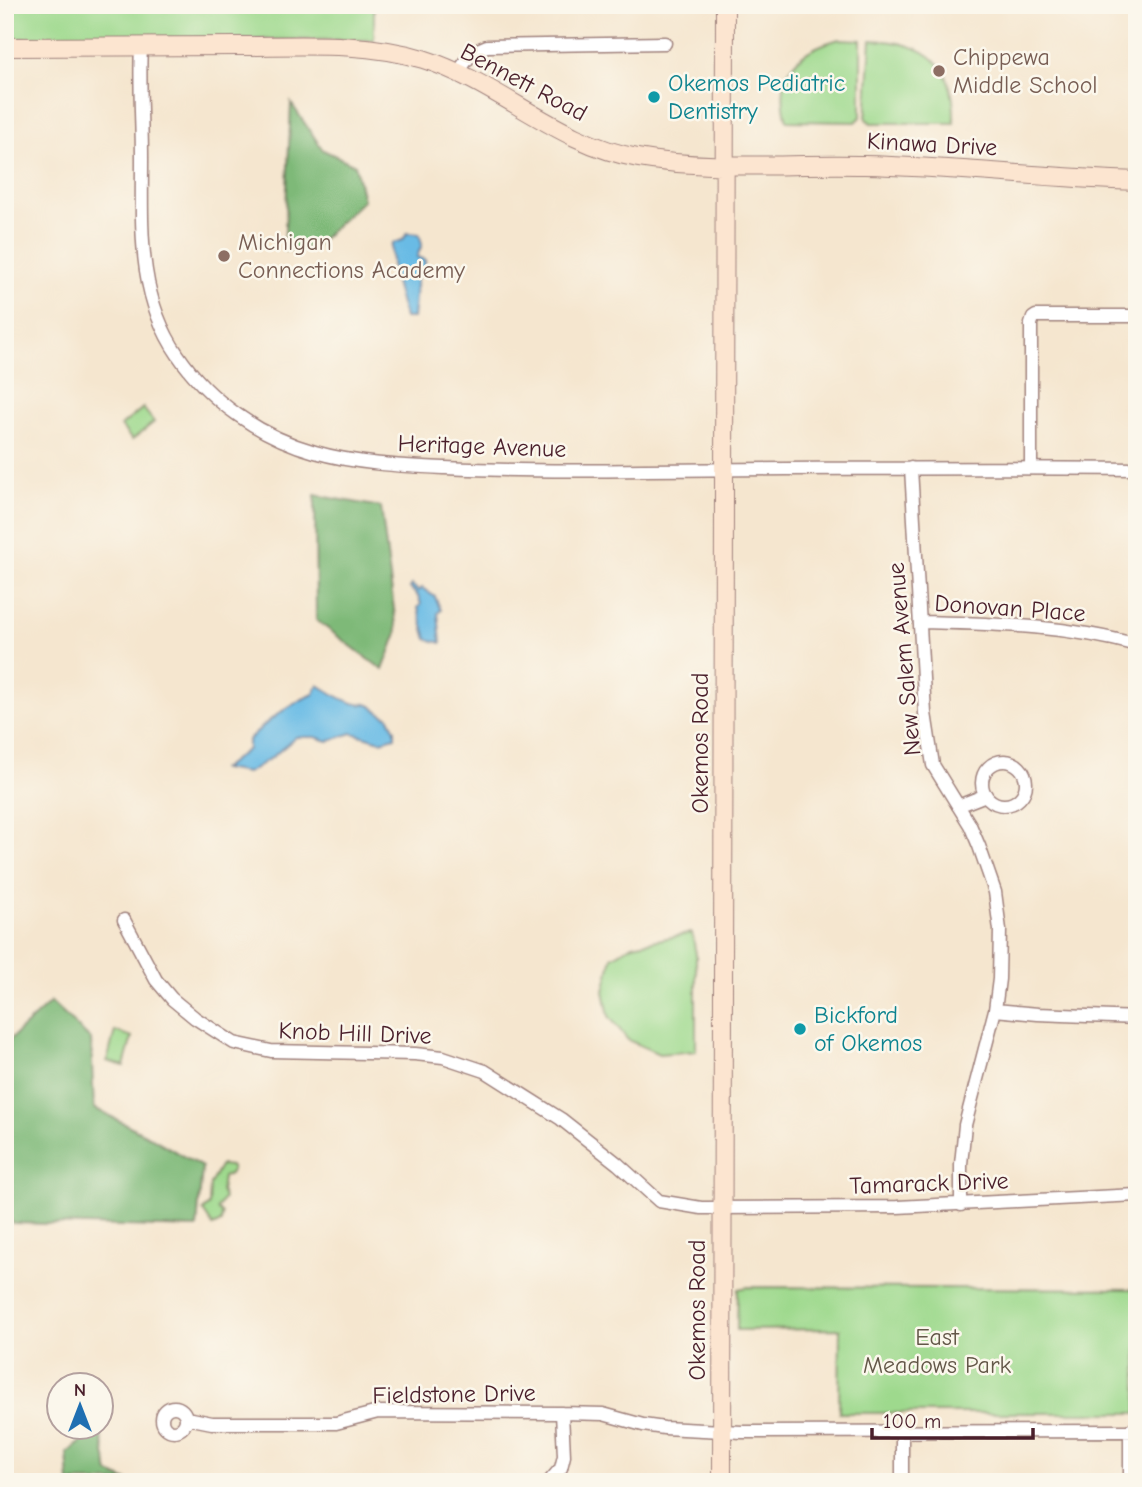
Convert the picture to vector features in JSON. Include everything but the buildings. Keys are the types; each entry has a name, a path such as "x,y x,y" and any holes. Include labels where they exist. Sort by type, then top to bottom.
{"main road":[{"name":"Okemos Road","path":"722,1482 725,5"},
{"name":"Bennett Road","path":"5,47 355,47 408,55 458,72 563,133 597,147 655,161 724,165"},
{"name":"Kinawa Drive","path":"724,165 900,166 1137,181"}],"street":[{"path":"458,72 473,52 487,46 665,43"},
{"name":"Heritage Avenue","path":"141,47 142,238 146,278 155,313 177,354 196,379 221,403 280,440 317,453 356,460 408,466 516,471 1137,469"},
{"path":"1031,468 1031,320 1037,316 1137,316"},
{"name":"New Salem Avenue","path":"911,468 929,751 939,777 979,846 995,892 1000,950 995,1010 965,1125 961,1205"},
{"name":"Donovan Place","path":"921,622 1014,624 1057,628 1137,645"},
{"path":"958,806 986,795"},
{"name":"Knob Hill Drive","path":"124,920 156,980 172,999 233,1043 271,1051 415,1054 465,1063 495,1077 561,1119 618,1164 659,1202 722,1208"},
{"path":"995,1010 1137,1018"},
{"name":"Tamarack Drive","path":"722,1208 961,1205 1063,1197 1137,1195"},
{"name":"Fieldstone Drive","path":"187,1418 212,1423 336,1423 378,1412 562,1413 603,1414 643,1425 722,1431 1133,1430"},
{"path":"550,1482 561,1468 564,1456 562,1413"},
{"path":"902,1430 902,1482"},
{"path":"1130,1482 1133,1430"}],"green space":[{"path":"5,5 374,5 374,40 5,39"},
{"path":"840,39 861,40 861,117 856,122 787,121 784,89 792,66 811,50"},
{"path":"871,40 908,46 935,60 950,85 954,123 871,123 866,119"},
{"path":"291,103 323,150 355,165 363,200 315,246 284,251"},
{"path":"143,408 154,422 132,440 121,426"},
{"path":"315,495 381,507 397,633 383,670 316,620"},
{"path":"692,933 696,954 696,1051 659,1054 628,1040 609,1016 604,991 612,957 633,945"},
{"path":"51,1002 91,1040 94,1108 202,1167 197,1228 13,1223 5,1211 5,1044"},
{"path":"115,1031 132,1037 124,1066 107,1061"},
{"path":"221,1165 230,1166 232,1170 223,1177 221,1191 224,1198 217,1209 222,1214 221,1222 213,1226 203,1211 209,1205 210,1184"},
{"name":"East Meadows Park","path":"738,1289 1137,1289 1137,1413 839,1413 840,1329 737,1330"},
{"path":"82,1442 103,1442 109,1473 130,1482 69,1482 67,1453"}],"water":[{"path":"407,233 419,234 422,244 417,257 425,260 425,268 417,276 413,318 405,318 392,262 392,243 403,240"},
{"path":"412,585 418,591 422,588 435,597 441,610 438,613 441,643 427,639 418,608 421,604 410,588"},
{"path":"318,685 342,699 364,703 388,716 395,730 395,737 381,741 352,733 328,741 315,737 296,737 271,758 247,773 222,769 248,749 248,740 263,726 287,708 314,694"}],"place":[{"name":"Chippewa Middle School","path":"939,71"},
{"name":"Okemos Pediatric Dentistry","path":"654,97"},
{"name":"Michigan Connections Academy","path":"224,256"},
{"name":"Bickford of Okemos","path":"800,1029"}]}
